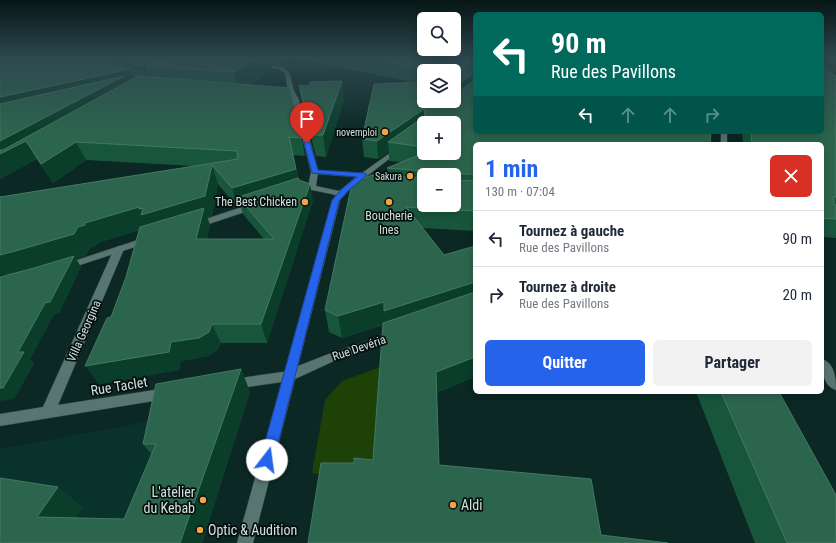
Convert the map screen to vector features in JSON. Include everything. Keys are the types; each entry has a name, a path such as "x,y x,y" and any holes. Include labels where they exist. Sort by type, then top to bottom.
{"street":[{"path":"289,83 315,172 312,188"},
{"path":"244,543 336,200 344,191 407,142"},
{"path":"315,172 364,175"},
{"path":"292,194 312,188 344,191 360,189"},
{"path":"186,228 261,204"},
{"path":"52,271 156,238"},
{"name":"Villa Georgina","path":"48,412 119,250"},
{"name":"Rue Devéria","path":"289,376 330,358 403,333"},
{"path":"824,367 836,385"},
{"path":"222,386 289,376"},
{"name":"Rue Taclet","path":"0,420 183,392"}],"shaded area":[{"path":"167,418 129,538 0,543 0,449"}],"green space":[{"path":"383,366 375,480 312,473 325,400 342,381"}],"building":[{"path":"0,83 63,83 0,97"},
{"path":"91,83 110,83 0,141 0,104"},
{"path":"125,83 231,83 290,88 302,138 289,137 296,169 232,188 212,165 205,196 141,215 143,208 139,209 139,207 85,223 85,225 78,227 74,234 0,255 0,197 238,159 237,151 76,142 41,164 26,141 0,154 0,150 3,150"},
{"path":"310,83 341,83 323,135 312,135 299,85 309,86"},
{"path":"417,83 417,108 461,108 461,91 471,83 473,83 473,134 711,134 710,142 473,142 473,174 461,174 461,168 417,168 417,170 387,168 417,156 417,160 461,160 461,116 425,116 424,109 377,141 362,139 374,84"},
{"path":"824,83 836,83 836,197 833,197 834,205 836,205 836,219 824,218 824,142 752,142 751,134 824,134"},
{"path":"417,122 417,146 388,142"},
{"path":"372,175 417,178 417,208 406,207 444,255 473,247 473,283 384,311 384,302 338,316 325,310 352,183"},
{"path":"298,178 299,180 310,184 261,324 212,324 209,332 199,338 171,342 169,352 85,366 107,318 111,317 126,277 140,227 204,208 196,239 274,239 238,197"},
{"path":"461,180 473,181 473,211 461,210"},
{"path":"74,256 50,302 45,303 18,352 24,352 3,388 0,388 0,277"},
{"path":"473,293 473,358 436,372 439,465 591,479 601,535 668,543 308,543 321,463 354,463 354,458 373,460 383,323"},
{"path":"241,369 180,543 0,543 0,478 58,487 37,517 124,519 156,444 143,444 156,384"},
{"path":"722,394 780,394 836,495 836,543 787,543"}],"place":[{"name":"novemploi","path":"385,132"},
{"name":"Sakura","path":"410,176"},
{"name":"The Best Chicken","path":"305,202"},
{"name":"Boucherie Ines","path":"389,202"},
{"name":"L'atelier du Kebab","path":"203,500"},
{"name":"Aldi","path":"453,505"},
{"name":"Optic & Audition","path":"200,530"}],"route":[{"path":"267,460 336,200 346,188 364,175 335,172 315,172 307,143"}]}
